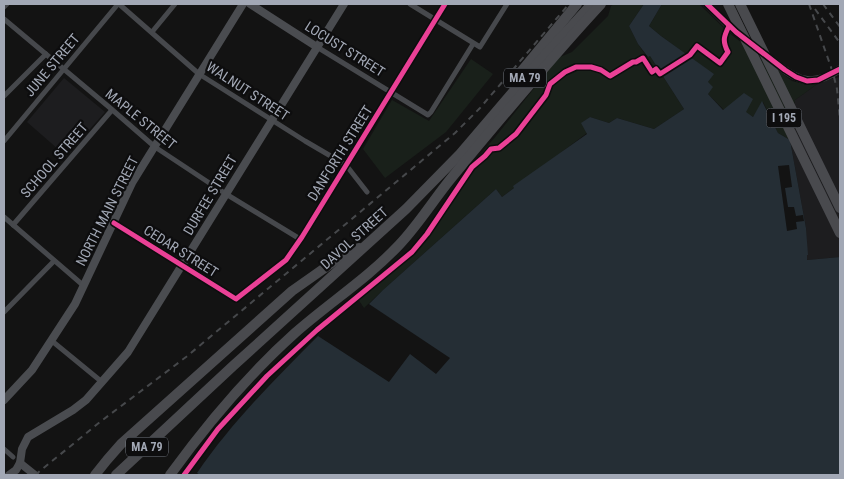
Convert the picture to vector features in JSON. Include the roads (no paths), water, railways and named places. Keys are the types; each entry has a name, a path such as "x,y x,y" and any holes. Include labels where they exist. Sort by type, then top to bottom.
{"highway":[{"path":"460,154 475,129 577,4"},
{"name":"DAVOL STREET","path":"116,475 232,366 406,209 460,154 536,65 592,4"},
{"name":"MA 79","path":"262,364 407,237 448,182 496,124 601,4"},
{"name":"I 195","path":"728,4 840,233"},
{"name":"I 195","path":"740,4 840,208"},
{"path":"95,475 121,444 292,291 339,258 370,242"},
{"path":"170,475 218,412 262,364 238,339"}],"main road":[{"name":"NORTH MAIN STREET","path":"4,400 32,370 76,304 132,183 243,4"},
{"name":"LOCUST STREET","path":"250,4 317,47"},
{"name":"DURFEE STREET","path":"9,475 16,470 20,463 22,449 28,437 79,406 128,352 344,4"},
{"path":"707,4 729,26 789,73 799,78 816,80 840,69"},
{"path":"20,463 35,475"}],"street":[{"path":"4,7 7,4"},
{"name":"WALNUT STREET","path":"118,4 199,74 346,165 367,192"},
{"name":"JUNE STREET","path":"4,141 118,4"},
{"path":"152,32 176,4"},
{"path":"410,4 480,48 508,4"},
{"name":"DANFORTH STREET","path":"236,298 286,260 446,4"},
{"name":"MAPLE STREET","path":"4,19 155,147 226,194 300,239"},
{"name":"LOCUST STREET","path":"317,47 428,114 473,44"},
{"path":"4,96 46,54"},
{"name":"SCHOOL STREET","path":"13,224 112,110"},
{"path":"4,216 84,286"},
{"name":"CEDAR STREET","path":"114,223 236,298"},
{"path":"4,312 54,261"},
{"path":"52,341 102,382"},
{"path":"4,449 13,457"}],"railway":[{"path":"35,475 100,422 186,357 455,133 480,108 569,4"},
{"path":"809,4 833,73 837,89 840,120"},
{"path":"823,4 840,27"},
{"path":"815,9 840,43"}]}
